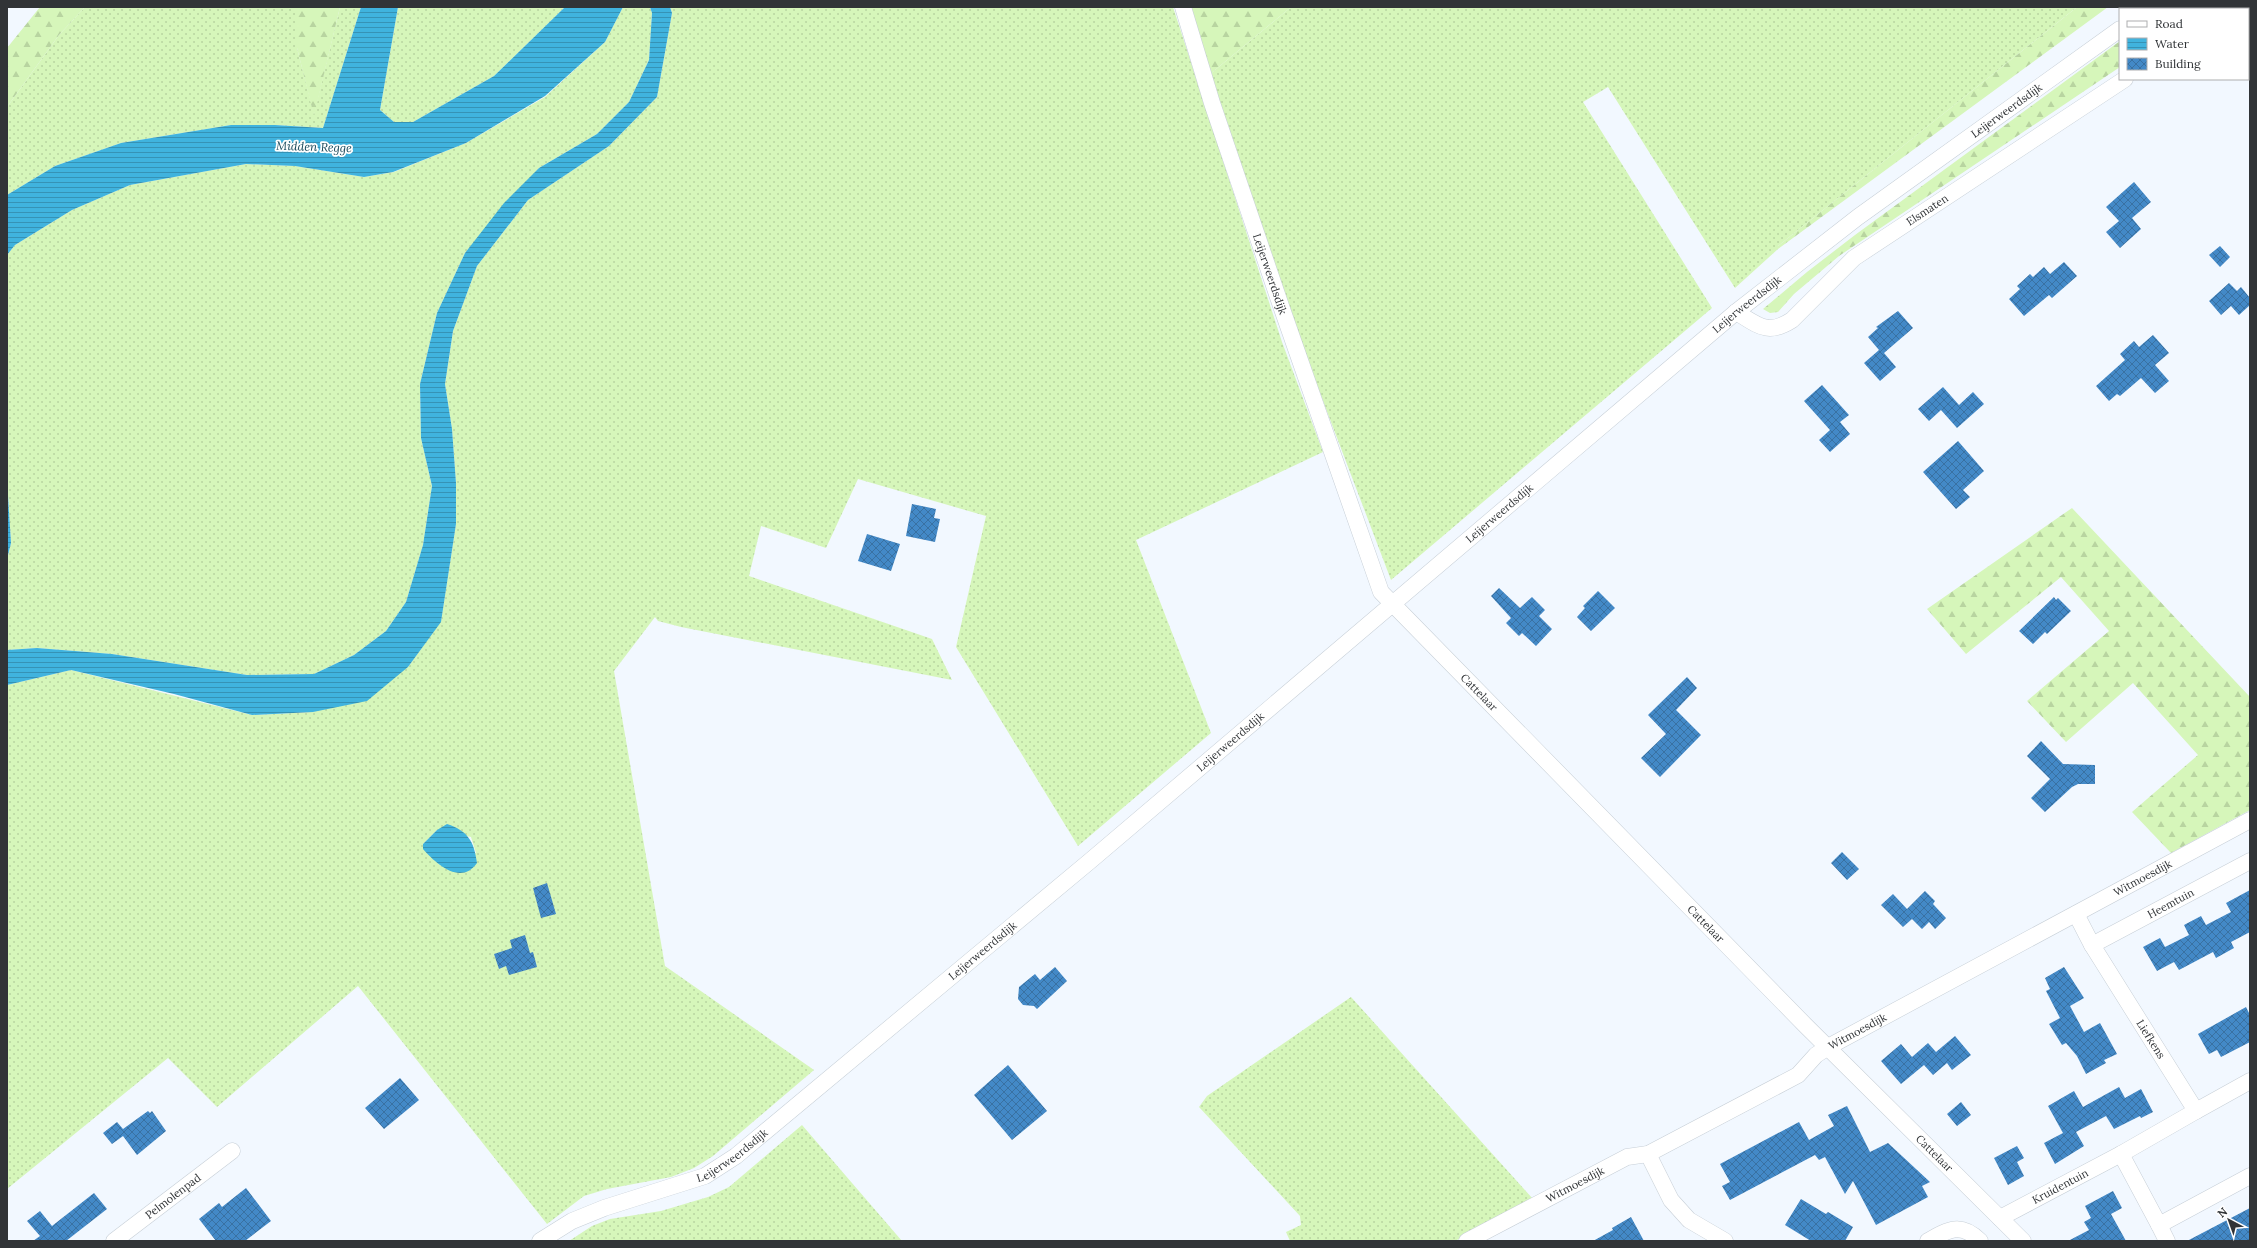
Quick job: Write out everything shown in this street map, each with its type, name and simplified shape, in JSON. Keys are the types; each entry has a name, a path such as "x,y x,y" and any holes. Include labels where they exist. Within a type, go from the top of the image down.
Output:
{"street":[{"name":"Leijerweerdsdijk","path":"1183,7 1212,103 1332,456 1381,592 1392,603"},
{"name":"Leijerweerdsdijk","path":"540,1241 572,1221 604,1208 705,1176 736,1156 1090,861 1736,312 1858,217 2119,30"},
{"name":"Elsmaten","path":"1736,312 1761,327 1771,330 1784,326 1792,320 1854,258 2123,80"},
{"name":"Cattelaar","path":"1392,603 1828,1047 2023,1241"},
{"name":"Witmoesdijk","path":"1467,1241 1626,1157 1648,1154 1798,1075 1816,1055 1828,1047 2250,820"},
{"name":"Heemtuin","path":"2092,944 2250,861"},
{"name":"Liefkens","path":"2076,914 2092,944 2196,1111"},
{"path":"2196,1111 2249,1083"},
{"name":"Kruidentuin","path":"2000,1218 2121,1154 2196,1111"},
{"name":"Pelmolenpad","path":"114,1241 232,1151"},
{"path":"1648,1154 1671,1200 1689,1220 1725,1241"},
{"path":"2121,1154 2167,1241"},
{"path":"2159,1225 2250,1176"},
{"path":"1928,1241 1948,1230 1962,1229 1974,1234 1980,1241"}],"green space":[{"path":"40,7 85,7 59,35 7,107 7,48"},
{"path":"85,7 297,7 297,48 314,114 340,7 361,7 323,128 275,125 231,125 121,143 55,166 7,195 7,107 59,35"},
{"path":"297,7 340,7 314,116 297,48"},
{"path":"398,7 565,7 494,76 413,122 394,122 380,110"},
{"path":"623,7 650,7 652,13 649,60 629,102 597,134 539,168 465,253 437,313 420,384 421,438 432,486 423,545 406,602 386,631 354,655 314,674 247,675 112,654 37,648 7,650 7,559 11,543 7,480 7,255 15,245 72,210 130,185 246,164 295,166 364,177 394,172 466,143 545,97 605,42"},
{"path":"670,7 1173,7 1282,342 1323,452 1136,540 1211,733 1078,846 956,647 986,516 858,479 826,548 761,526 749,576 932,639 952,680 681,627 658,621 655,617 614,671 665,966 814,1070 713,1156 694,1168 671,1177 607,1189 584,1196 547,1224 358,986 217,1107 168,1058 7,1189 7,685 71,670 252,715 313,712 408,667 441,621 456,524 456,483 452,429 445,384 453,331 477,266 528,200 609,146 657,97 672,13","holes":["437,830 471,837 476,853 423,844"]},
{"path":"1189,7 1291,7 1209,75"},
{"path":"1291,7 2077,7 1778,246 1778,249 1735,288 1608,87 1583,102 1712,308 1391,580 1296,330 1209,75"},
{"path":"2077,7 2108,7 1778,249 1778,246"},
{"path":"2166,7 2221,7 2192,8 2164,8"},
{"path":"2119,42 2119,68 1839,256 1794,294 1778,312 1770,313 1763,309 1807,272 1855,235"},
{"path":"2072,508 2250,697 2250,810 2171,853 2132,812 2198,755 2133,683 2066,742 2027,701 2109,631 2061,577 1966,654 1927,609"},
{"path":"1351,997 1533,1199 1455,1241 1290,1241 1286,1232 1301,1225 1300,1216 1199,1107 1207,1096"},
{"path":"802,1125 902,1241 569,1241 592,1226 610,1219 661,1211 708,1197 729,1187"}],"water":[{"name":"Midden Regge","path":"361,7 398,7 380,110 394,122 413,122 494,76 565,7 623,7 605,42 545,96 466,143 393,172 364,177 295,166 246,164 130,185 72,210 15,245 7,255 7,195 55,166 121,143 231,125 275,125 323,128"},
{"path":"650,7 670,7 672,13 657,97 609,146 528,200 477,266 453,331 445,384 452,429 456,483 456,524 441,622 408,667 367,701 313,712 252,715 174,694 71,670 7,685 7,650 37,648 112,654 247,675 314,674 354,655 386,631 406,602 423,545 432,486 421,438 420,384 437,313 465,253 504,203 539,168 597,134 629,102 649,60 652,13"},
{"path":"7,480 11,543 7,559"},
{"path":"447,824 460,830 472,843 477,863 471,870 464,873 456,873 449,870 435,861 423,849 423,844 437,830"}],"building":[{"path":"2134,182 2151,202 2132,218 2141,229 2120,248 2106,232 2119,221 2106,207"},
{"path":"2220,246 2230,257 2220,267 2209,255"},
{"path":"2064,262 2077,276 2052,298 2049,295 2024,316 2009,299 2020,289 2017,286 2030,274 2033,277 2044,267 2050,274"},
{"path":"2229,283 2237,291 2241,287 2250,298 2250,305 2239,315 2231,306 2221,315 2209,301"},
{"path":"1898,311 1913,328 1884,353 1896,367 1880,381 1864,363 1879,350 1868,337 1878,328 1876,327"},
{"path":"2153,335 2169,353 2155,365 2169,381 2155,393 2141,378 2120,396 2117,394 2109,401 2096,386 2125,360 2120,354 2134,341 2139,347"},
{"path":"1822,385 1849,415 1840,422 1850,434 1830,452 1819,440 1830,430 1804,401"},
{"path":"1943,387 1959,405 1973,392 1984,404 1957,428 1941,410 1929,421 1918,409"},
{"path":"1958,441 1984,471 1963,490 1970,497 1956,509 1923,472"},
{"path":"912,504 936,509 934,518 940,519 935,542 906,536"},
{"path":"867,534 900,544 891,571 858,561"},
{"path":"1499,588 1520,608 1532,597 1545,610 1539,616 1552,629 1536,646 1522,633 1519,636 1506,623 1511,618 1491,596"},
{"path":"1598,591 1615,608 1591,631 1577,617 1585,608 1583,606"},
{"path":"2054,597 2056,600 2058,598 2071,611 2047,634 2045,632 2033,644 2019,631"},
{"path":"1687,677 1697,688 1676,710 1701,735 1660,777 1641,758 1666,734 1648,715"},
{"path":"2041,741 2063,764 2095,765 2095,784 2078,784 2072,787 2045,812 2031,798 2050,779 2027,756"},
{"path":"1842,852 1859,869 1847,880 1831,863"},
{"path":"547,883 556,914 541,918 533,888"},
{"path":"2250,890 2250,932 2231,942 2234,948 2216,958 2213,952 2179,970 2174,962 2157,971 2143,947 2160,938 2165,947 2189,935 2184,925 2201,916 2206,925 2231,912 2226,903"},
{"path":"1925,891 1935,901 1933,904 1946,918 1935,929 1929,922 1922,929 1912,919 1903,927 1881,905 1893,894 1907,909"},
{"path":"525,935 530,953 533,952 537,967 509,975 506,966 499,969 494,954 512,948 510,940"},
{"path":"1055,967 1067,981 1037,1009 1034,1006 1023,1005 1018,999 1019,987 1035,974 1040,980"},
{"path":"2064,967 2084,998 2070,1006 2084,1032 2100,1023 2117,1054 2104,1060 2106,1063 2086,1074 2077,1056 2066,1043 2062,1045 2049,1024 2060,1018 2046,991 2050,989 2045,978"},
{"path":"2246,1007 2250,1015 2250,1042 2221,1057 2217,1050 2209,1054 2198,1034"},
{"path":"1955,1036 1971,1055 1952,1070 1947,1063 1933,1075 1924,1065 1901,1084 1881,1061 1901,1044 1912,1057 1928,1043 1936,1052"},
{"path":"1008,1065 1047,1111 1012,1140 974,1095"},
{"path":"400,1078 419,1100 384,1129 365,1108"},
{"path":"2119,1087 2125,1098 2141,1089 2153,1112 2141,1118 2140,1116 2114,1129 2106,1116 2076,1132 2084,1146 2055,1164 2044,1143 2063,1133 2048,1106 2074,1091 2083,1107"},
{"path":"1961,1102 1971,1115 1957,1126 1947,1114"},
{"path":"1847,1106 1870,1152 1888,1143 1930,1182 1922,1186 1928,1197 1876,1225 1853,1181 1845,1194 1825,1157 1819,1160 1815,1155 1730,1200 1722,1186 1730,1182 1720,1164 1799,1122 1809,1140 1834,1126 1828,1115"},
{"path":"148,1111 150,1113 152,1111 166,1131 137,1155 123,1136 112,1144 103,1133 117,1122 123,1129"},
{"path":"2017,1146 2024,1158 2017,1162 2024,1176 2008,1185 1994,1158"},
{"path":"246,1188 271,1221 245,1241 216,1241 199,1219 219,1203 222,1207"},
{"path":"2113,1191 2122,1208 2111,1214 2126,1241 2068,1241 2089,1230 2084,1222 2091,1218 2085,1206"},
{"path":"94,1193 107,1209 66,1241 33,1241 40,1236 27,1221 40,1211 52,1226"},
{"path":"1801,1199 1826,1214 1828,1212 1853,1227 1845,1241 1811,1241 1785,1225"},
{"path":"2250,1208 2250,1241 2187,1241"},
{"path":"1631,1217 1644,1241 1593,1241 1613,1230 1612,1228"}]}
